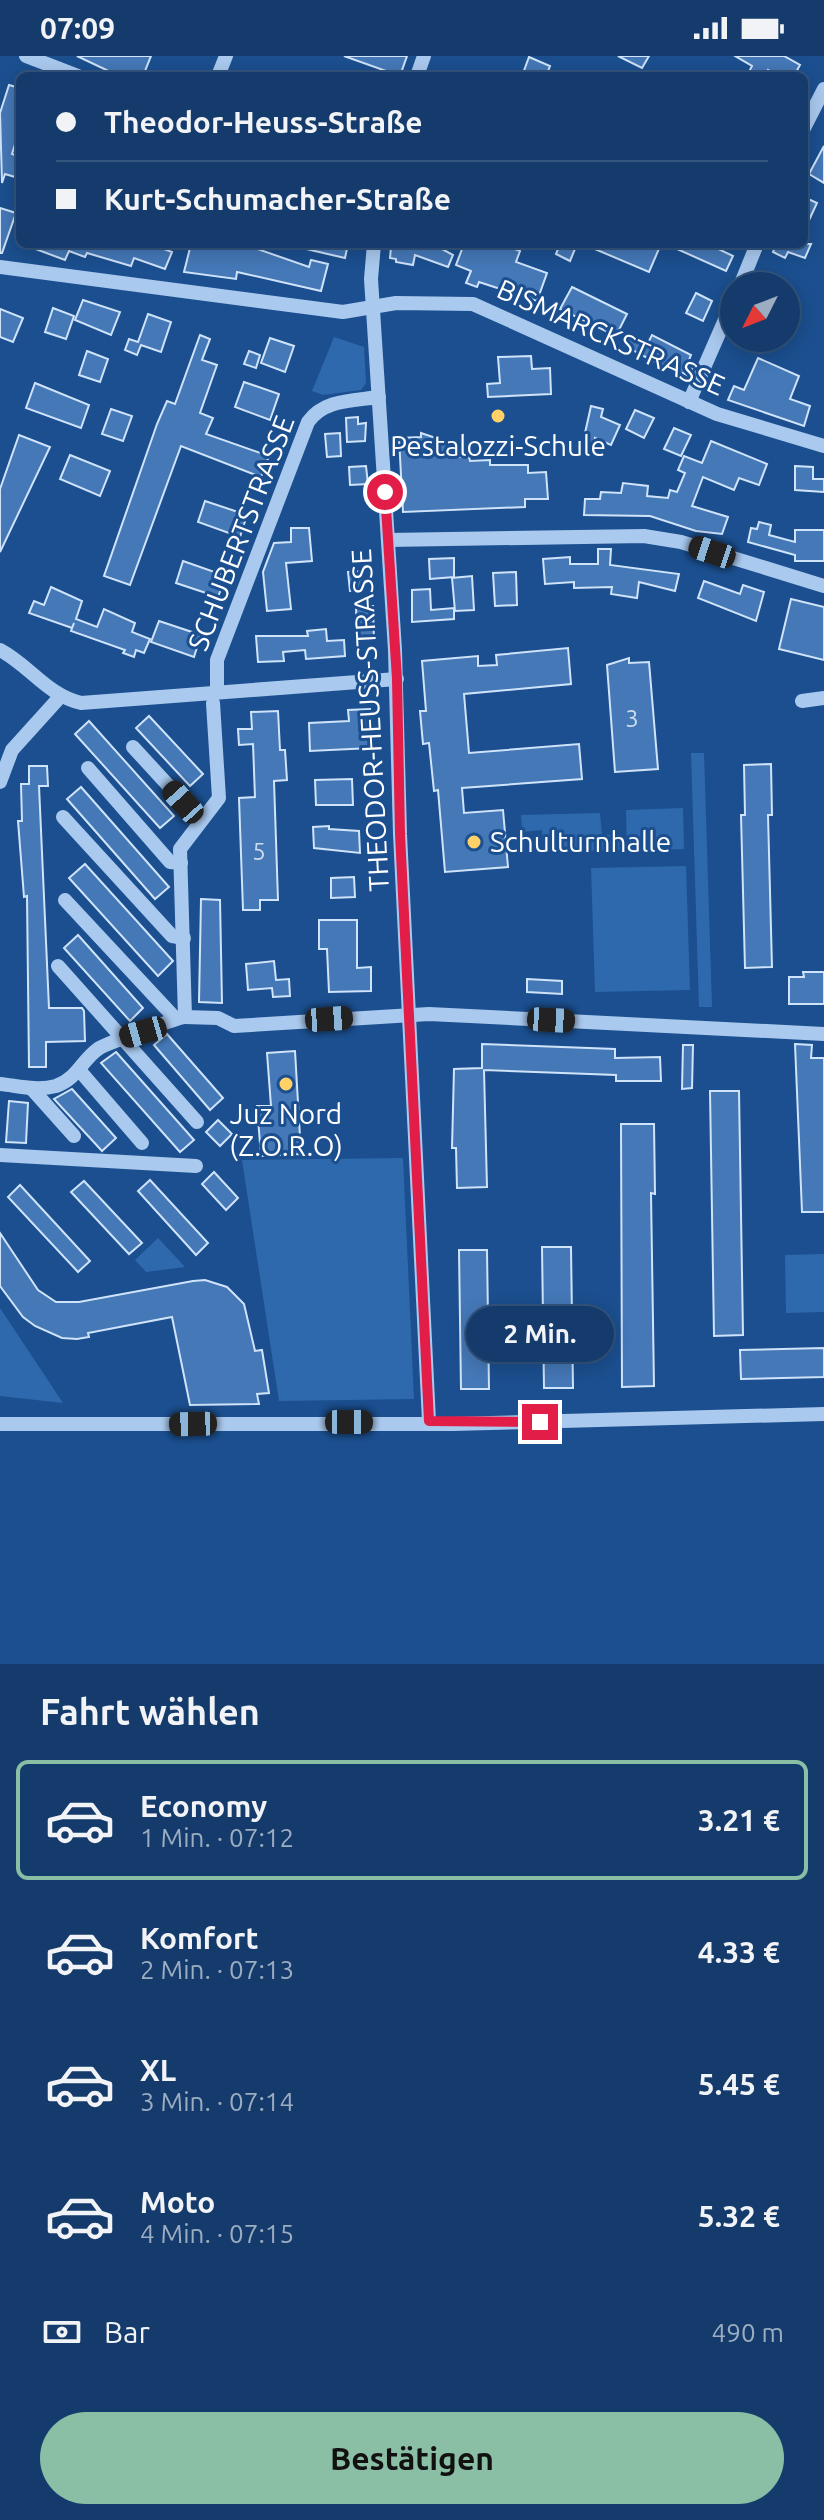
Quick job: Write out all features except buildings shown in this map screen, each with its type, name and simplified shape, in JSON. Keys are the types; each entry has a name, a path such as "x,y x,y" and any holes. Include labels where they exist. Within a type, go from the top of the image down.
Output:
{"street":[{"path":"26,56 68,72"},
{"path":"808,120 824,89"},
{"name":"THEODOR-HEUSS-STRASSE","path":"374,248 373,305 397,679 429,1421"},
{"path":"746,272 755,248"},
{"name":"BISMARCKSTRASSE","path":"0,267 343,312 373,305 473,304 689,402 778,435 824,446"},
{"path":"689,402 720,331"},
{"name":"SCHUBERTSTRASSE","path":"181,863 180,849 219,798 215,698 217,660 308,422 315,412 328,404 379,397"},
{"path":"388,540 644,536 681,542 824,586"},
{"path":"0,650 22,664 59,698 81,703 215,698 397,679"},
{"path":"0,782 12,750 59,698"},
{"path":"802,701 824,698"},
{"path":"133,747 200,820"},
{"path":"88,768 170,862 181,863 184,938 180,1017"},
{"path":"63,817 172,936 184,938"},
{"path":"65,900 180,1017"},
{"path":"58,966 197,1122"},
{"path":"0,1084 32,1089 58,1085 80,1071 97,1049 162,1027 180,1017 218,1018 234,1026 410,1013 824,1034"},
{"path":"80,1071 142,1143"},
{"path":"32,1089 74,1136"},
{"path":"0,1155 196,1166"},
{"path":"0,1424 589,1421 824,1414"}],"shaded area":[{"path":"334,337 364,347 366,383 361,390 323,395 312,391"},
{"path":"691,753 704,753 712,1007 699,1007"},
{"path":"683,808 684,849 627,851 626,810"},
{"path":"600,813 602,835 621,834 621,850 543,852 542,830 522,832 521,815"},
{"path":"686,866 690,990 595,992 591,868"},
{"path":"403,1158 414,1399 279,1401 242,1160"},
{"path":"158,1238 185,1267 146,1272 135,1260"},
{"path":"824,1254 824,1312 786,1313 785,1255"},
{"path":"0,1308 63,1403 0,1396"}],"place":[{"name":"Pestalozzi-Schule","path":"498,416"},
{"name":"Schulturnhalle","path":"474,842"},
{"name":"Juz Nord (Z.O.R.O)","path":"286,1084"}],"route":[{"path":"385,492 397,679 400,834 429,1421 453,1424 540,1422"}]}
